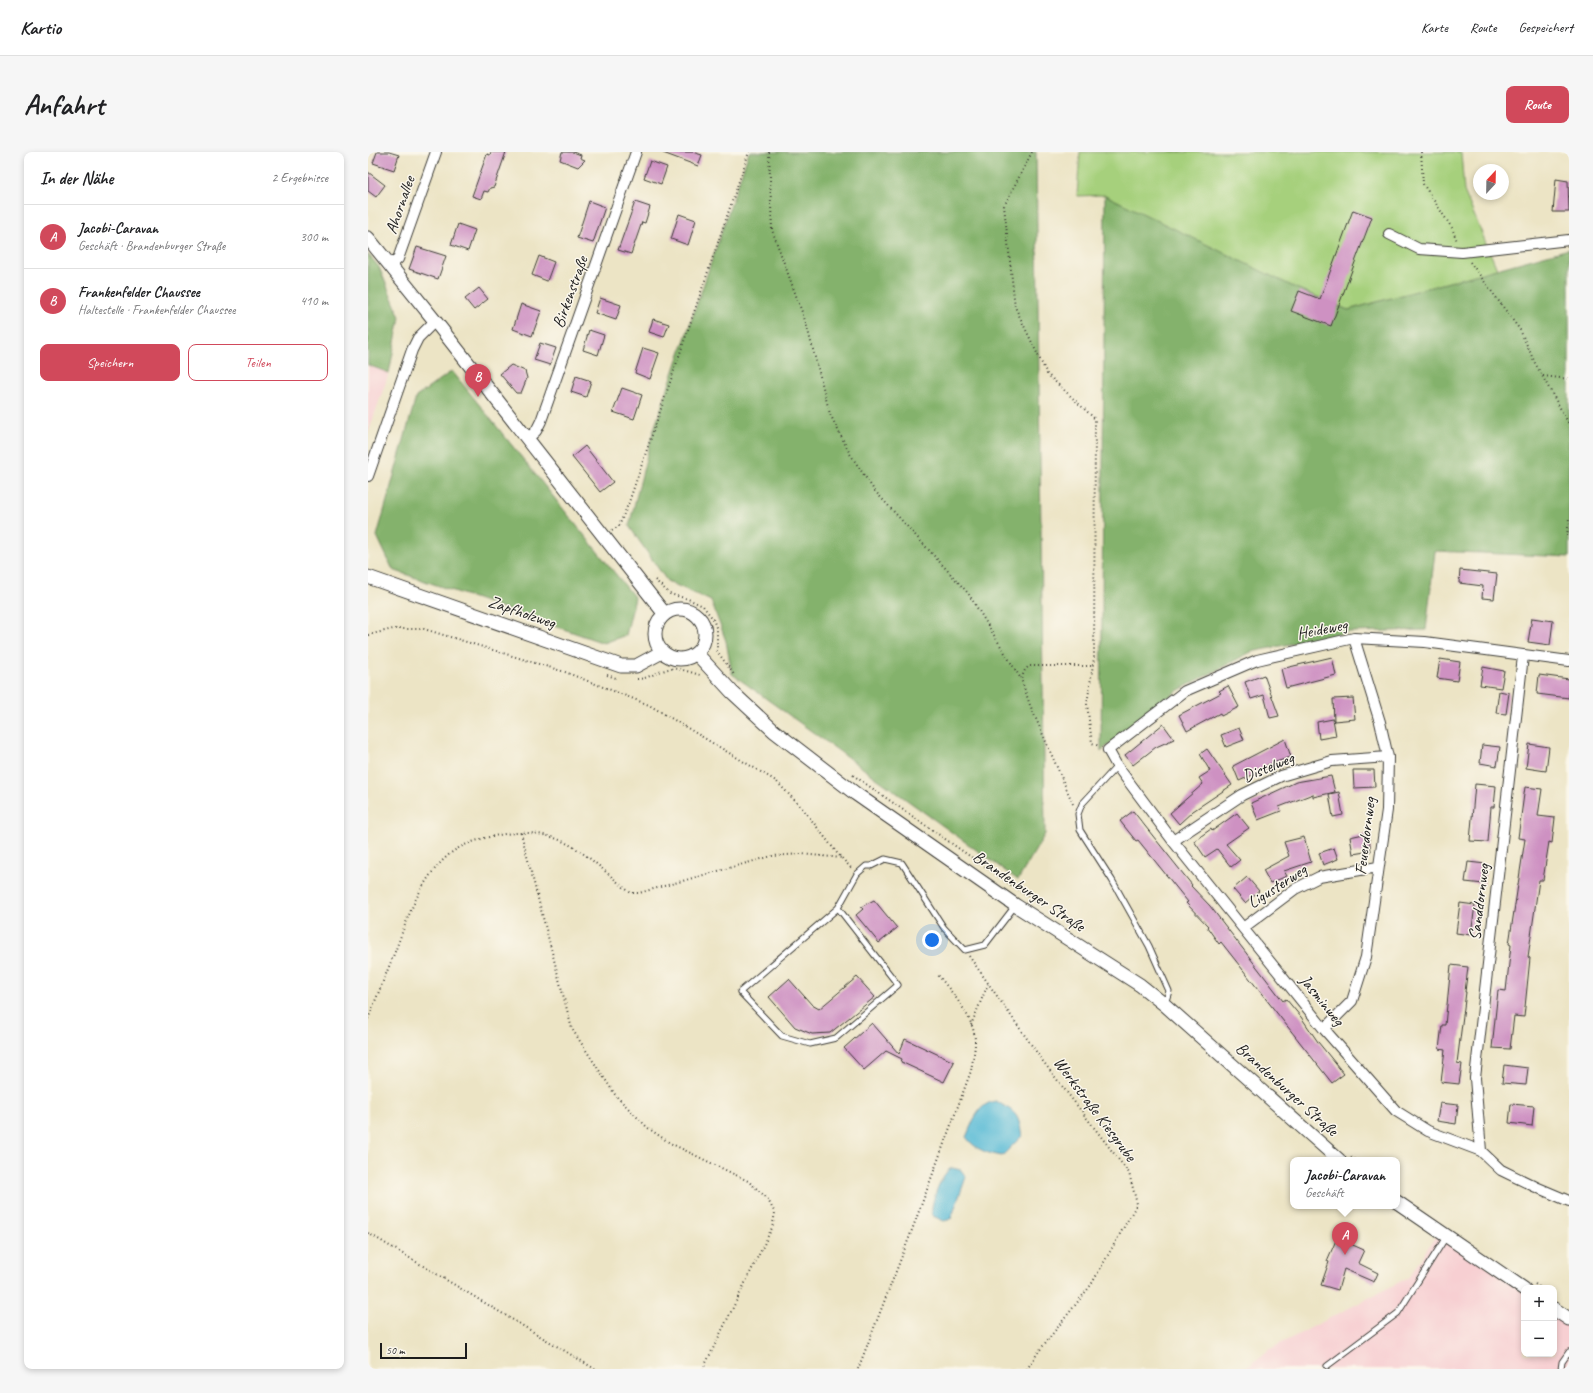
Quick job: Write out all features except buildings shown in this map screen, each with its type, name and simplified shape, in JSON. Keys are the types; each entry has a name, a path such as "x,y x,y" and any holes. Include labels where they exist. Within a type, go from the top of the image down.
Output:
{"street":[{"name":"Ahornallee","path":"391,265 398,259 436,152"},
{"name":"Birkenstraße","path":"527,439 536,431 541,421 636,152"},
{"path":"1389,234 1419,249 1462,252 1569,240"},
{"path":"368,238 435,320 527,439 608,533 664,614"},
{"path":"368,476 412,350 421,335 435,320"},
{"name":"Zapfholzweg","path":"368,577 621,666 636,666 662,652"},
{"path":"681,608 690,610 697,614 703,621 706,630 704,643 697,654 683,659 668,657 662,652 657,645 655,628 658,620 664,614 672,609 681,608"},
{"name":"Heideweg","path":"1108,750 1185,691 1257,660 1354,638 1425,642 1569,662"},
{"name":"Feuerdornweg","path":"1324,1029 1352,1001 1366,956 1387,810 1388,757 1380,722 1354,638"},
{"name":"Brandenburger Straße","path":"697,654 732,692 774,731 856,794 1015,905 1140,985 1165,1005 1336,1157"},
{"name":"Sanddornweg","path":"1481,1151 1475,1078 1523,656"},
{"name":"Jasminweg","path":"1108,750 1117,766 1172,841 1324,1029 1396,1111 1428,1131 1481,1151 1501,1170 1536,1188 1569,1201"},
{"name":"Distelweg","path":"1172,841 1242,795 1281,776 1332,761 1388,757"},
{"name":"Ligusterweg","path":"1243,928 1295,889 1319,877 1378,867"},
{"path":"1400,1204 1521,1287"},
{"path":"1557,1311 1569,1319"}],"lane":[{"path":"1117,766 1082,804 1078,814 1080,830 1115,886 1149,946 1169,991 1165,1005"},
{"path":"838,908 898,985 836,1038 810,1044 782,1036 740,992 838,908 857,874 866,866 871,866 885,859 902,863 944,928 965,950 985,945 1015,905"},
{"path":"1327,1366 1398,1313 1446,1237"},
{"path":"1561,1369 1562,1362 1569,1352"}],"path":[{"path":"608,533 619,526 629,502 749,152"},
{"path":"769,152 772,230 806,323 830,414 850,454 874,490 968,593 1021,679 1030,705 1078,814"},
{"path":"1032,152 1004,206 1014,299 1015,306 1047,374 1095,419 1092,666 1087,704 1092,743 1108,750"},
{"path":"1421,152 1423,184 1452,228 1462,252 1520,330 1569,424"},
{"path":"1543,376 1569,379"},
{"path":"1567,536 1569,518"},
{"path":"608,523 608,533"},
{"path":"608,533 617,535"},
{"path":"654,579 670,594 688,599 703,606 713,619 717,630 717,651 720,657"},
{"path":"368,634 393,629 424,629 565,672 649,705 776,781 803,809 842,858 857,874"},
{"path":"1021,679 1025,670 1029,666 1092,666"},
{"path":"368,1019 408,919 422,888 432,871 452,852 481,839 513,832 542,834 567,843 591,860 631,893 639,893 772,856 801,854 842,858"},
{"path":"521,833 572,1029 616,1096 648,1128 670,1143 748,1181 767,1198 775,1213 772,1228 703,1369"},
{"name":"Werkstraße Kiesgrube","path":"965,950 1042,1060 1129,1173 1137,1204 1091,1285 1039,1351 1027,1369"},
{"path":"858,1369 909,1238 971,1071 975,1041 971,1025 960,1002 938,975"},
{"path":"971,1025 988,984"},
{"path":"368,1233 595,1369"}],"shaded area":[{"path":"368,366 389,373 368,433"},
{"path":"1438,1232 1521,1290 1521,1357 1557,1357 1557,1315 1569,1324 1569,1369 1245,1369 1270,1349 1409,1277"}],"green space":[{"path":"749,152 1036,152 1045,834 1018,880 732,674 726,641 711,601 667,581 629,526 652,435"},
{"path":"1080,152 1461,152 1464,191 1497,269 1348,310 1299,291 1105,195 1077,196"},
{"path":"1105,195 1296,288 1348,310 1569,249 1569,557 1435,551 1426,630 1349,632 1251,652 1177,691 1101,751"},
{"path":"368,254 379,267 400,317 389,373 368,365"},
{"path":"452,371 635,598 626,635 604,643 393,570 377,536 416,397"}],"water":[{"path":"996,1101 1015,1114 1019,1122 1022,1136 1002,1156 991,1154 978,1148 966,1137 980,1109 985,1105"},
{"path":"952,1168 961,1170 966,1177 951,1219 944,1221 933,1216 932,1205 940,1182"}],"place":[{"name":"Frankenfelder Chaussee","path":"478,397"},
{"name":"Jacobi-Caravan","path":"1345,1255"}]}
